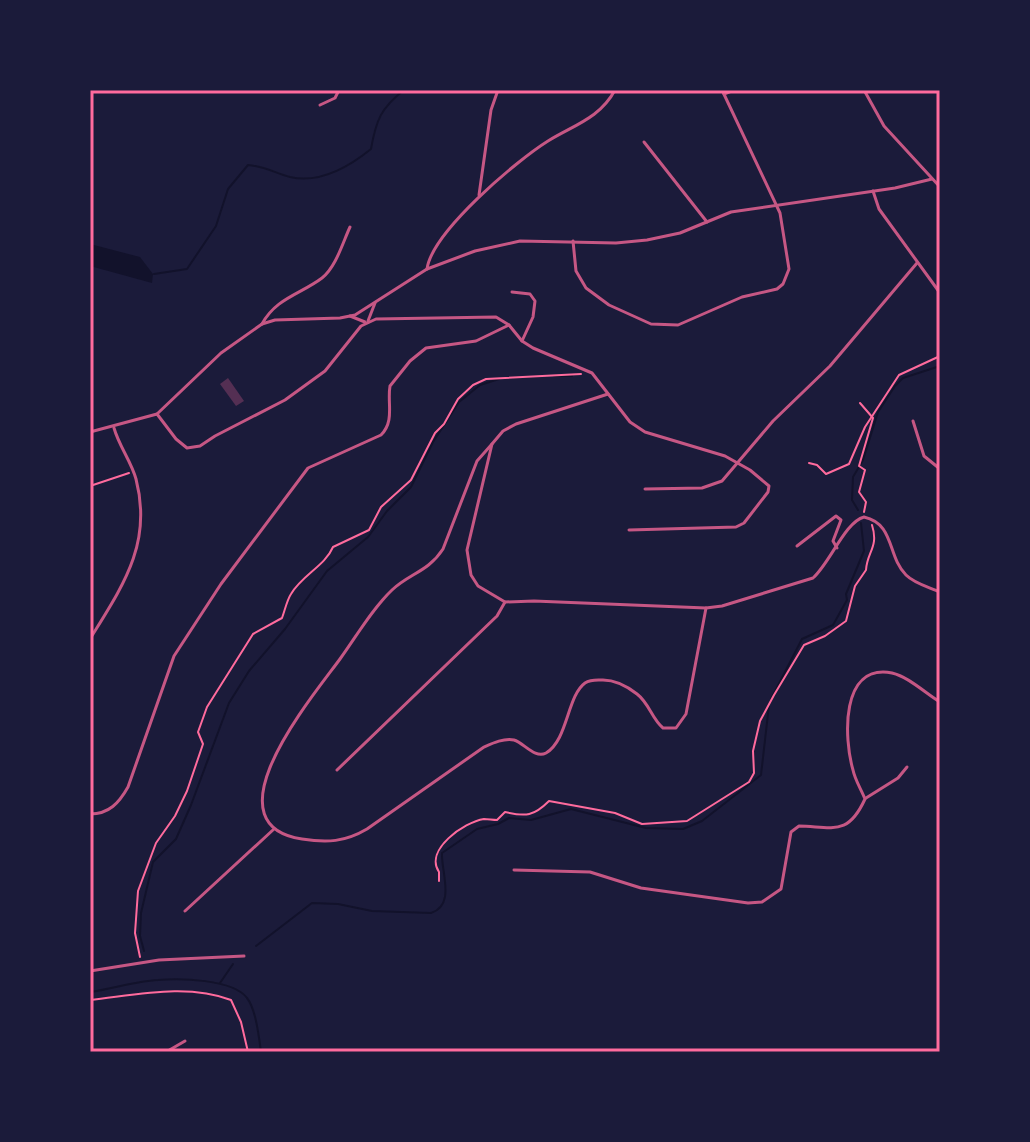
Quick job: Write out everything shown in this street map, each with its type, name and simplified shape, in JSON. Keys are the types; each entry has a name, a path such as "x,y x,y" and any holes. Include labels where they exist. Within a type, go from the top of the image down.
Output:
{"street":[{"path":"320,105 335,98 339,90"},
{"path":"479,195 491,110 498,90"},
{"path":"427,269 430,256 479,195 544,144 592,119 615,90"},
{"path":"573,241 572,250 580,280 596,296 622,312 651,324 678,325 742,297 777,289 783,284 789,269 780,213 723,92 734,90"},
{"path":"864,90 884,126 940,187"},
{"path":"644,142 707,222"},
{"path":"90,432 157,414 221,353 262,324 275,320 350,316 427,269 498,244 520,241 616,243 647,240 680,233 731,212 932,179"},
{"path":"873,191 879,209 940,293"},
{"path":"262,324 285,298 323,277 350,227"},
{"path":"645,489 685,490 722,481 773,421 830,366 917,263"},
{"path":"512,292 530,294 535,301 533,317 522,341"},
{"path":"157,414 187,448 200,446 285,400 325,371 368,321 375,303"},
{"path":"271,311 275,320"},
{"path":"361,311 370,313 376,319"},
{"path":"361,311 361,326"},
{"path":"350,316 368,321 496,317 533,348 592,373 630,422 645,432 725,456 761,477 769,489 744,523 736,527 629,530"},
{"path":"90,814 108,810 122,797 174,656 221,584 298,479 315,463 381,435 387,429 390,386 419,353 436,346 476,341 509,325"},
{"path":"608,394 516,424 503,431 484,451 443,549 435,561 389,593 288,729 262,794 263,813 274,829 292,837 346,840 367,829 484,747 512,739 543,755 563,730 580,689 592,680 609,680 635,692 645,700 657,723 663,728 676,728 686,714 706,608"},
{"path":"913,421 924,456 940,469"},
{"path":"90,639 126,581 134,563 139,534 140,499 134,472 114,428"},
{"path":"492,444 470,531 468,563 478,586 505,602 722,606 813,578 823,570 854,521 866,517 885,530 906,575 940,592"},
{"path":"474,469 477,465 485,464"},
{"path":"797,546 836,516 841,520 833,541 837,548"},
{"path":"337,770 497,616 505,602"},
{"path":"865,799 853,772 850,748 848,707 857,685 876,673 888,672 940,702"},
{"path":"514,870 590,872 641,888 748,903 762,902 781,889 791,832 799,826 838,827 849,824 865,799 898,778 907,767"},
{"path":"185,911 274,829"},
{"path":"90,971 141,963 244,956"},
{"path":"166,1052 185,1041"}],"path":[{"path":"809,463 817,465 826,474 849,464 865,427 899,375 940,356"},
{"path":"141,963 134,912 143,872 187,791 203,744 198,732 207,707 253,634 282,618 291,593 319,563 328,558 333,547 369,530 381,507 411,480 435,433 444,424 458,399 473,385 486,379 592,373"},
{"path":"860,403 873,418"},
{"path":"439,881 435,857 441,846 468,825 483,819 497,820 505,812 525,817 536,814 549,801 615,813 642,824 687,821 749,782 754,773 753,751 760,721 804,645 825,636 846,621 855,586 866,570 865,565 876,542 866,517 866,502 859,492 865,470 859,466 873,418"},
{"path":"90,486 134,472"},
{"path":"90,1000 188,990 224,997 231,1000 235,1007 248,1052"}],"shaded area":[{"path":"90,244 140,257 153,274 152,283 90,266"}],"building":[{"path":"228,378 244,401 236,406 220,384"}],"waterway":[{"path":"154,274 187,269 216,226 228,189 248,165 301,179 334,172 371,149 381,115 404,90"},
{"path":"858,510 852,500 853,477 863,460 878,412 903,378 940,366"},
{"path":"554,376 572,376"},
{"path":"144,951 140,936 141,913 153,862 176,839 229,703 249,671 285,629 327,571 368,537 387,511 411,487 433,442 459,402 480,385 499,379"},
{"path":"771,699 802,639 833,625 847,600 846,594 864,551 861,523"},
{"path":"256,946 312,903 338,904 372,911 431,913 439,909 446,887 442,853 477,829 509,818 531,820 571,809 646,828 683,829 702,821 761,775 769,705"},
{"path":"220,983 233,964"},
{"path":"90,992 167,979 205,981 230,987 247,998 253,1009 261,1052"}]}
